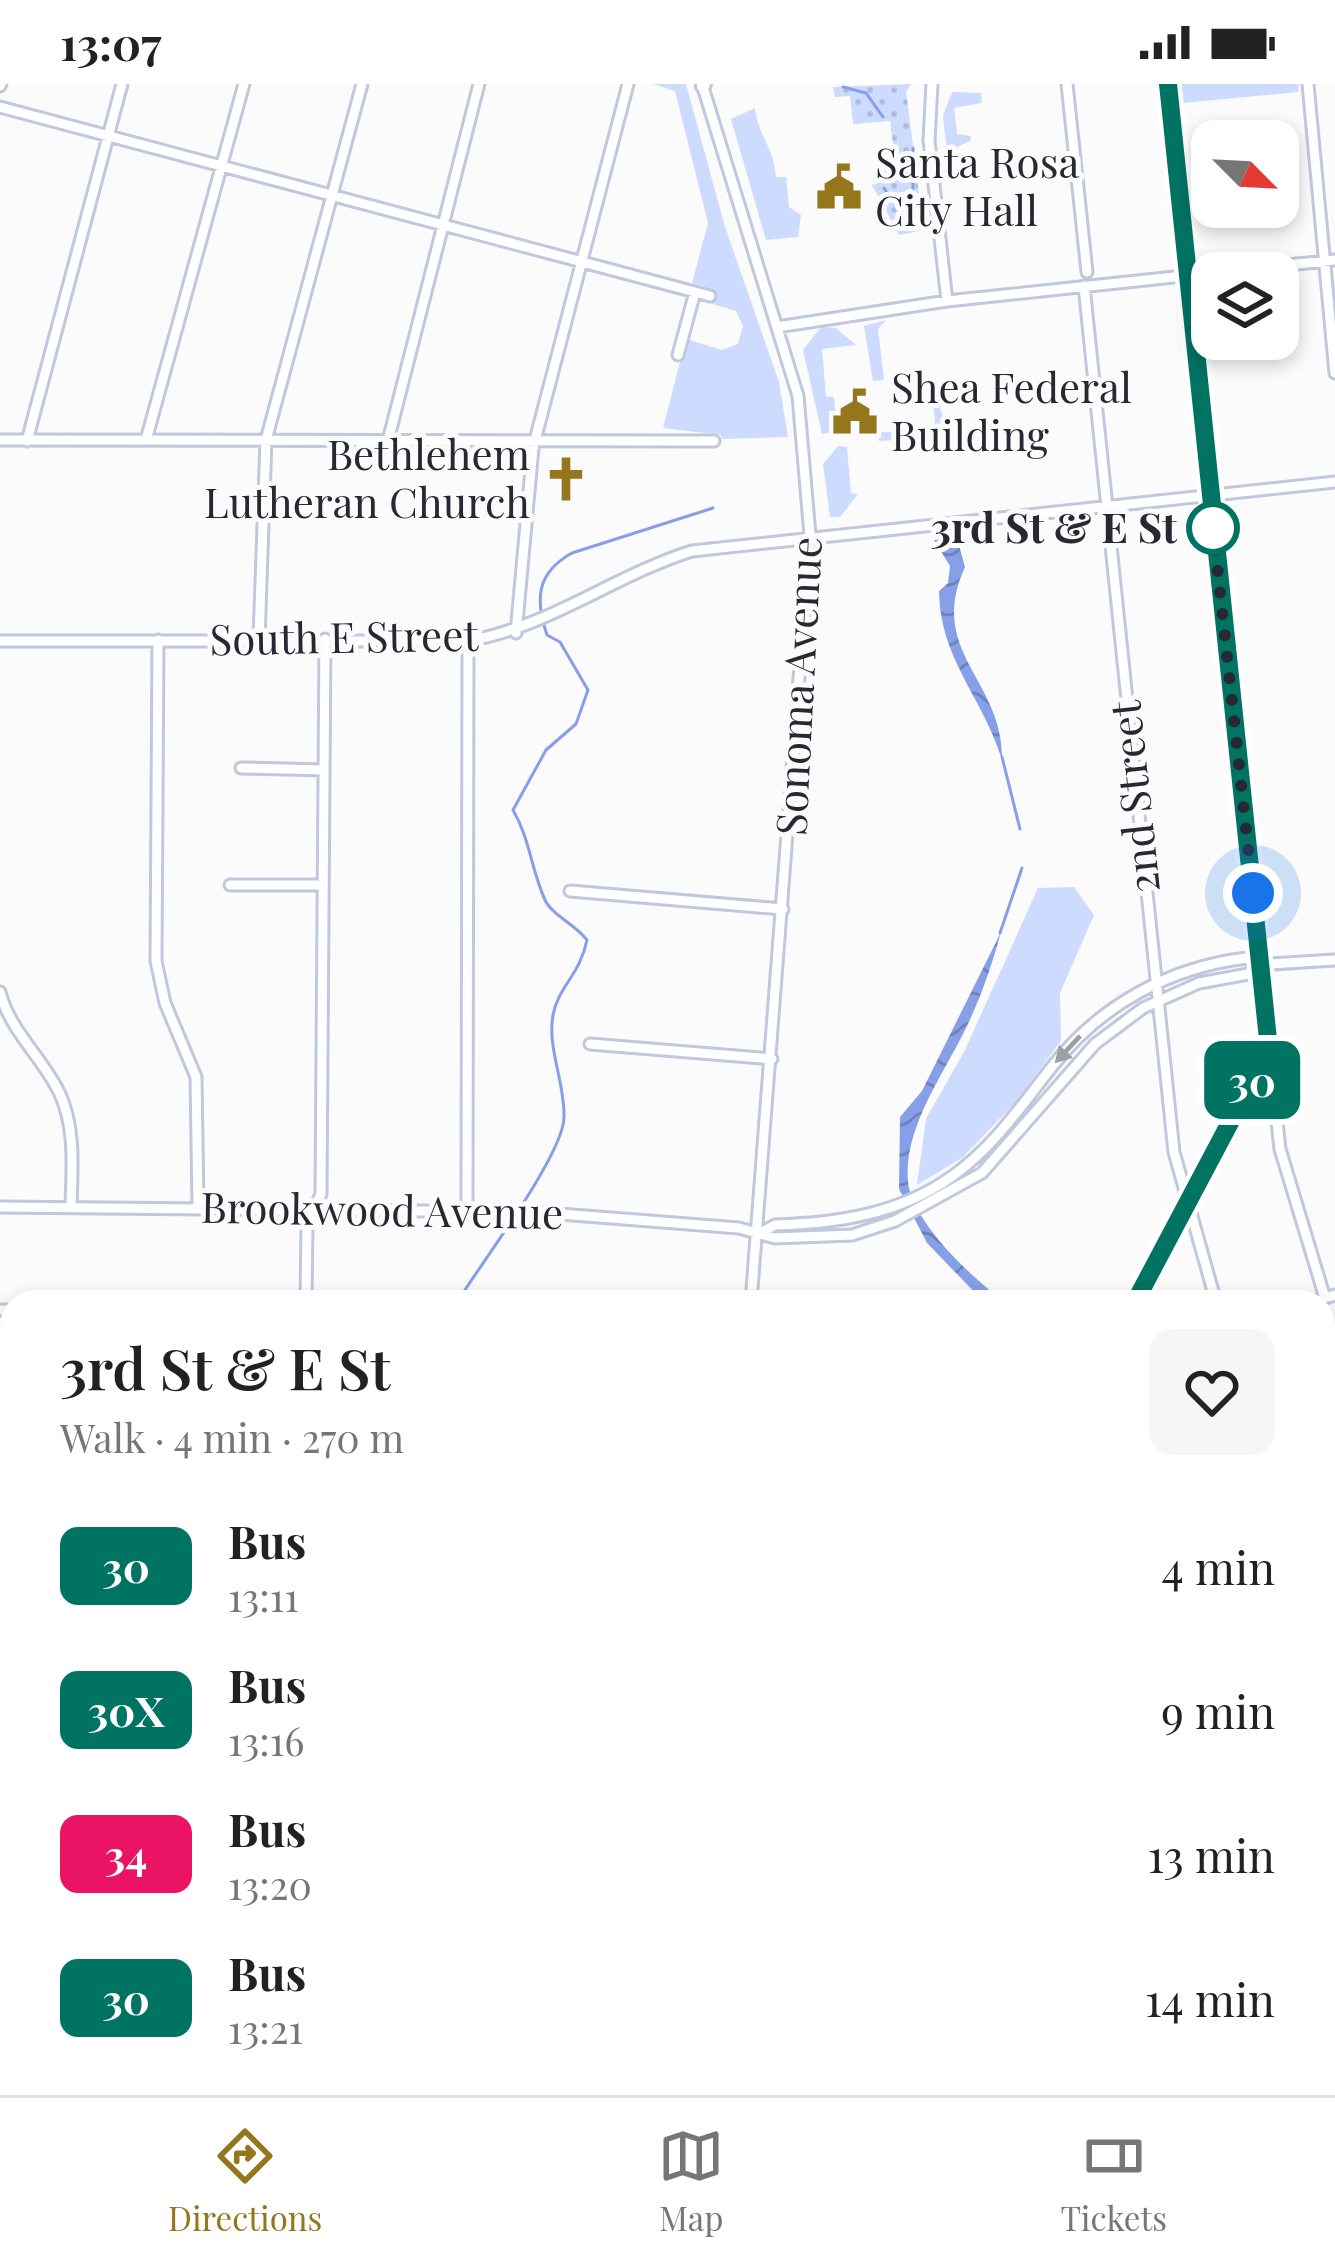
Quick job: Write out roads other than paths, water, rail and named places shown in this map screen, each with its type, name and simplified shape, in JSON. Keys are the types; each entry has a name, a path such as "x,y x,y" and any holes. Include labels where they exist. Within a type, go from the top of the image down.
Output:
{"main road":[{"path":"1141,1290 1269,1049 1168,84"}],"street":[{"path":"27,440 122,84"},
{"path":"146,440 244,84"},
{"path":"259,639 266,440 362,84"},
{"path":"389,437 479,84"},
{"path":"516,633 536,439 628,84"},
{"path":"932,84 929,140 947,301"},
{"path":"1067,84 1088,272"},
{"path":"1308,84 1313,170 1331,261 1335,373"},
{"name":"Sonoma Avenue","path":"703,85 798,396 811,535 761,1231 753,1290"},
{"path":"0,107 710,296"},
{"path":"777,327 947,301 1331,261"},
{"name":"2nd Street","path":"1084,286 1174,1152 1212,1290"},
{"path":"677,356 695,292"},
{"path":"0,440 714,441"},
{"name":"South E Street","path":"0,640 468,641 534,626 613,580 671,558 811,535 1335,482"},
{"path":"306,1290 308,1225 321,1194 325,639"},
{"path":"158,640 157,961 165,1004 196,1077 198,1207"},
{"path":"467,1210 468,641"},
{"path":"241,768 324,770"},
{"path":"230,885 323,885"},
{"path":"570,891 783,909"},
{"name":"Brookwood Avenue","path":"0,1208 534,1211 761,1231 860,1218 947,1181 998,1136 1083,1033 1154,983 1220,961 1247,958 1259,965 1335,960"},
{"name":"Brookwood Avenue","path":"761,1231 775,1238 830,1238 895,1221 949,1195 1010,1147 1095,1044 1155,1002 1199,983 1249,974 1259,965"},
{"path":"0,992 12,1024 48,1073 67,1112 71,1207"},
{"path":"590,1044 772,1060"},
{"path":"1269,1049 1280,1149 1328,1290"}],"water":[{"path":"957,538 965,567 955,596 955,622 960,644 992,708 1002,760 954,658 941,615 939,591 948,583 950,566 934,540"},
{"path":"1001,932 971,1016 918,1122 908,1162 908,1182 920,1215 990,1290 972,1290 927,1243 899,1189 900,1117 922,1091"}],"waterway":[{"path":"843,87 866,93 883,117"},
{"path":"900,195 913,207 913,148"},
{"path":"884,188 890,198 898,197"},
{"path":"465,1290 536,1182 560,1134 564,1104 552,1040 553,1015 587,940 545,900 513,810 546,750 576,724 588,690 560,642 547,635 542,588 551,569 572,553 713,508"},
{"path":"951,531 951,542"},
{"path":"1002,757 1020,829"},
{"path":"1000,933 1022,868"}],"place":[{"name":"Santa Rosa City Hall","path":"839,187"},
{"name":"Shea Federal Building","path":"855,412"},
{"name":"Bethlehem Lutheran Church","path":"566,479"},
{"name":"3rd St & E St","path":"1213,528"}]}
